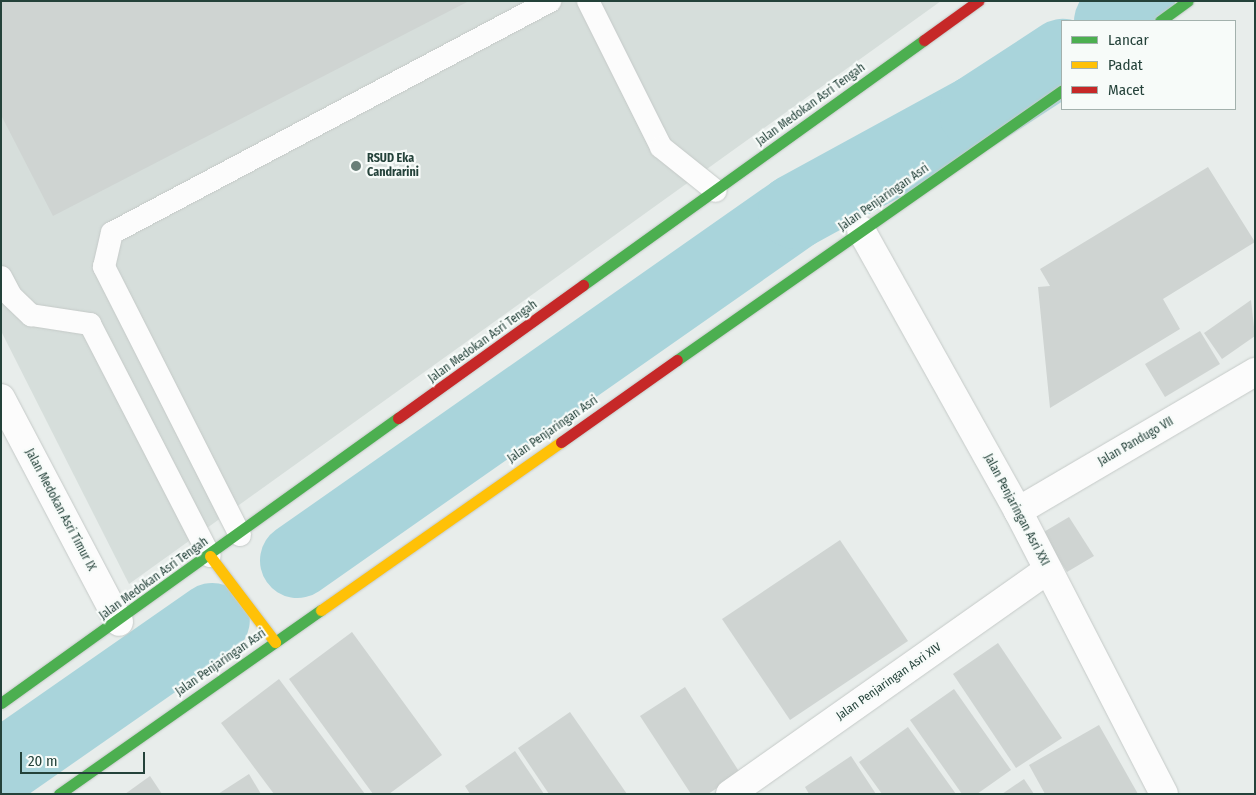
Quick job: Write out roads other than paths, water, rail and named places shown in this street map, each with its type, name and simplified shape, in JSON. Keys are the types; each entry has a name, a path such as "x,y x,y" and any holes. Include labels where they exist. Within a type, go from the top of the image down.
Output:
{"street":[{"name":"Jalan Medokan Asri Tengah","path":"1,703 119,622 978,1"},
{"path":"1161,20 1188,1"},
{"name":"Jalan Penjaringan Asri","path":"59,794 1061,91"},
{"name":"Jalan Penjaringan Asri XXI","path":"861,230 1018,511 1164,794"},
{"name":"Jalan Pandugo VII","path":"1018,511 1255,372"},
{"name":"Jalan Medokan Asri Timur IX","path":"1,398 119,622"},
{"path":"210,556 275,642"},
{"name":"Jalan Penjaringan Asri XIV","path":"730,794 1048,570"}],"lane":[{"path":"240,535 104,267 112,233 550,1"},
{"path":"588,1 661,148 716,191"},
{"path":"1,277 11,296 31,315 90,324 124,306"},
{"path":"90,324 210,556"}],"waterway":[{"path":"1112,20 1137,1"},
{"path":"297,560 795,211 976,112 1061,57"},
{"path":"1,767 212,620"}],"place":[{"name":"RSUD Eka Candrarini","path":"356,166"}]}
